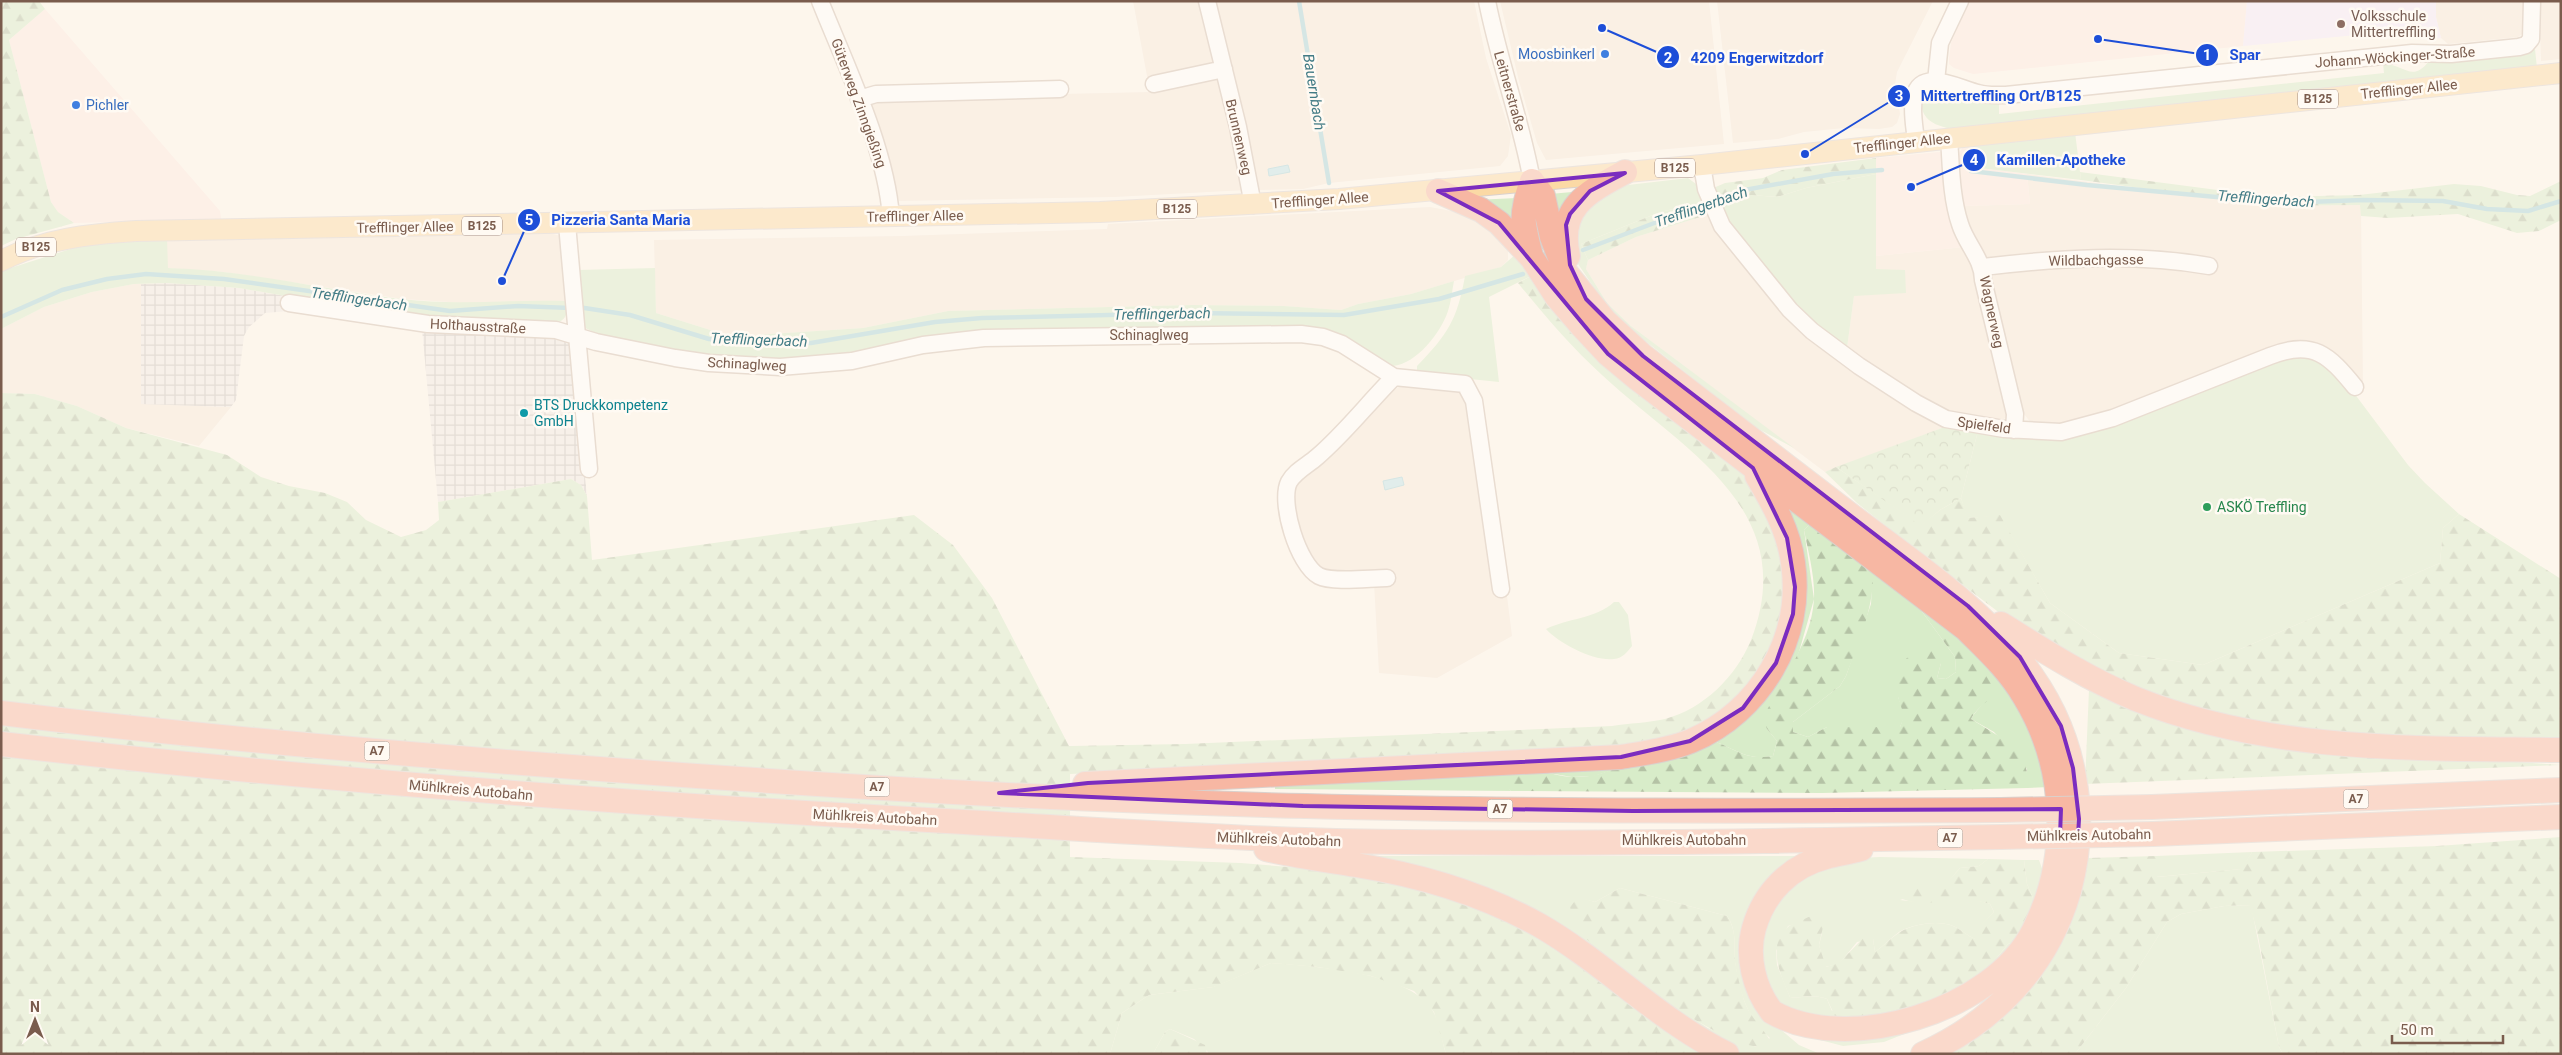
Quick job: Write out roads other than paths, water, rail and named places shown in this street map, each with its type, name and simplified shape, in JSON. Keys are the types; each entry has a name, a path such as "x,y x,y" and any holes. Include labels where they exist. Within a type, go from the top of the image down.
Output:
{"highway":[{"path":"1580,291 1570,265 1565,236 1570,214 1590,191 1625,172"},
{"path":"1532,181 1522,207 1526,237 1532,258"},
{"path":"1532,181 1543,196 1558,255 1566,273 1605,321 1643,356 1968,606 2020,656 2049,701 2061,726 2077,793 2077,850 2063,911 2044,951 2022,981 2002,1003 1976,1024 1923,1054"},
{"path":"1438,191 1457,198 1499,223 1532,258 1557,297 1608,354 1753,468 1966,629 1993,656 2024,695 2035,715 2045,736 2056,782 2060,815 2059,844 2053,876 2034,930 2019,955 2000,978 1975,1001 1948,1020 1919,1034 1872,1049"},
{"path":"999,793 1088,783 1621,757 1662,750 1690,741 1722,723 1743,708 1762,686 1776,663 1786,640 1793,614 1793,563 1788,538 1780,518 1753,468"},
{"path":"1968,606 2095,680 2152,705 2231,728 2305,741 2405,748 2561,750"},
{"name":"Mühlkreis Autobahn","path":"1,714 265,741 469,759 744,779 999,793 1303,806 1633,811 2000,810 2152,807 2561,790"},
{"name":"Mühlkreis Autobahn","path":"1,744 212,767 519,794 762,811 1211,837 1337,841 1491,842 1899,839 2153,834 2561,817"},
{"path":"1211,837 1292,856 1357,865 1424,879 1487,900 1539,925 1578,951 1662,1015 1706,1044 1727,1054"},
{"path":"1847,1050 1815,1044 1794,1033 1780,1021 1768,1006 1758,987 1753,968 1753,933 1766,900 1790,874 1825,857 1899,839"}],"main road":[{"name":"Trefflinger Allee","path":"1,261 30,249 73,237 136,231 567,224 891,212 1100,212 1253,204 1438,191 1702,165 2561,73"}],"street":[{"name":"Güterweg Zinngießing","path":"820,1 884,169 891,212"},
{"name":"Brunnenweg","path":"1207,1 1246,163 1253,204"},
{"name":"Leitnerstraße","path":"1487,1 1499,56 1523,137 1532,181"},
{"path":"1916,142 1914,97 1922,86 1936,81 1940,42 1960,1"},
{"name":"Johann-Wöckinger-Straße","path":"1936,81 1982,94 2006,95 2412,53 2451,54 2519,47 2526,45 2531,39 2532,1"},
{"path":"1154,84 1224,69"},
{"path":"858,99 876,94 1060,89"},
{"name":"Wagnerweg","path":"1949,138 1953,189 1960,224 1964,237 1983,267 1983,280 2015,414 2014,430"},
{"name":"Spielfeld","path":"1702,165 1706,189 1729,238 1790,310 1812,331 1852,361 1916,403 1946,419 2014,430 2061,432 2113,418 2275,354 2292,350 2311,349 2325,354 2356,387"},
{"path":"567,224 589,469"},
{"name":"Wildbachgasse","path":"1983,267 2031,261 2095,258 2158,260 2209,266"},
{"name":"Holthausstraße","path":"289,303 390,320 473,327 556,330 576,328"},
{"name":"Schinaglweg","path":"576,328 683,360 780,367 852,361 924,345 984,338 1301,334 1323,337 1342,344 1394,377"},
{"path":"1387,578 1332,579 1318,576 1298,550 1286,507 1286,492 1289,481 1300,469 1317,457 1394,377 1454,381 1465,384 1474,401 1501,589"}],"water":[{"path":"1288,165 1290,172 1269,176 1268,169"},
{"path":"1402,477 1404,485 1385,490 1383,481"}],"waterway":[{"name":"Bauernbach","path":"1299,1 1329,183"},
{"name":"Trefflingerbach","path":"1583,250 1739,191 1833,174 1882,170"},
{"name":"Trefflingerbach","path":"1971,171 2087,185 2281,203 2363,200 2443,201 2487,209 2528,211 2561,201"},
{"name":"Trefflingerbach","path":"1,317 62,290 107,279 146,274 224,279 450,311 518,306 571,308"},
{"name":"Trefflingerbach","path":"578,307 630,315 709,339 751,343 811,343 935,322 982,318 1191,313 1344,315 1439,299 1523,274"}],"place":[{"name":"Volksschule Mittertreffling","path":"2341,24"},
{"name":"4209 Engerwitzdorf","path":"1602,28"},
{"name":"Spar","path":"2098,39"},
{"name":"Moosbinkerl","path":"1605,54"},
{"name":"Pichler","path":"76,105"},
{"name":"Mittertreffling Ort/B125","path":"1805,154"},
{"name":"Kamillen-Apotheke","path":"1911,187"},
{"name":"Pizzeria Santa Maria","path":"502,281"},
{"name":"BTS Druckkompetenz GmbH","path":"524,413"},
{"name":"ASKÖ Treffling","path":"2207,507"}]}
